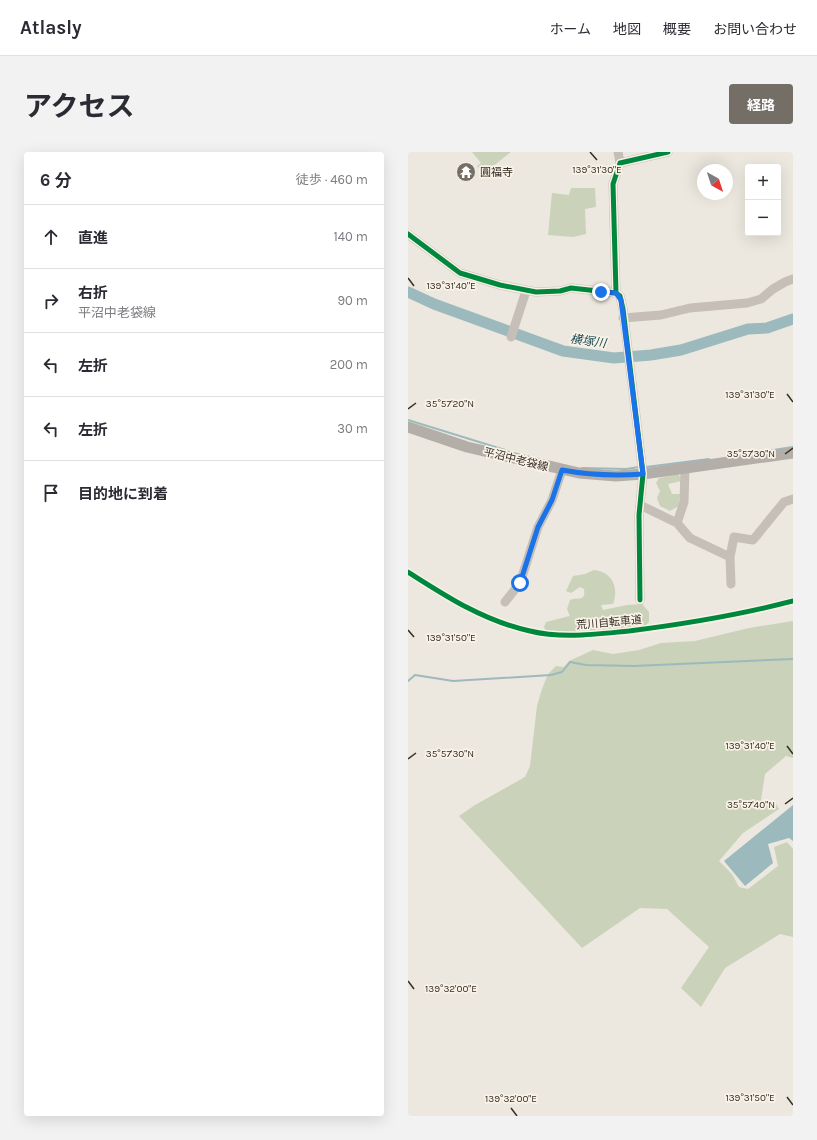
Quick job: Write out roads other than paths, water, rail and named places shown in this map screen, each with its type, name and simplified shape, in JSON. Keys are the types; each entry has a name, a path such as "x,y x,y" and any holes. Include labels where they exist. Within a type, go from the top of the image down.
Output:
{"main road":[{"name":"平沼中老袋線","path":"408,427 466,447 579,473 609,475 643,474 793,453"}],"street":[{"path":"618,152 620,163 613,184 616,293 621,300 643,474 640,505 640,600"},
{"path":"620,163 668,152"},
{"path":"408,234 460,273 526,291 548,292 571,288 616,293"},
{"path":"623,318 661,315 690,308 747,303 761,299 773,288 793,280"},
{"path":"511,337 526,291"},
{"path":"677,523 684,502 685,468"},
{"path":"505,602 520,583 538,527 552,500 562,470"},
{"path":"731,584 730,557 734,537 753,540 784,502 793,499"},
{"path":"640,505 677,523 690,538 730,557"}],"water":[{"path":"793,805 793,841 789,838 768,844 773,863 745,886 724,861"}],"waterway":[{"name":"横塚川","path":"408,292 434,304 563,351 614,358 651,355 681,350 748,329 767,328 793,319"},
{"path":"408,420 505,450"},
{"path":"761,452 793,447"},
{"path":"646,467 709,459"},
{"path":"582,468 626,469 639,467"},
{"path":"408,681 415,675 453,681 551,675 562,672 570,662 586,665 634,666 793,659"}],"place":[{"name":"圓福寺","path":"466,172"}]}
